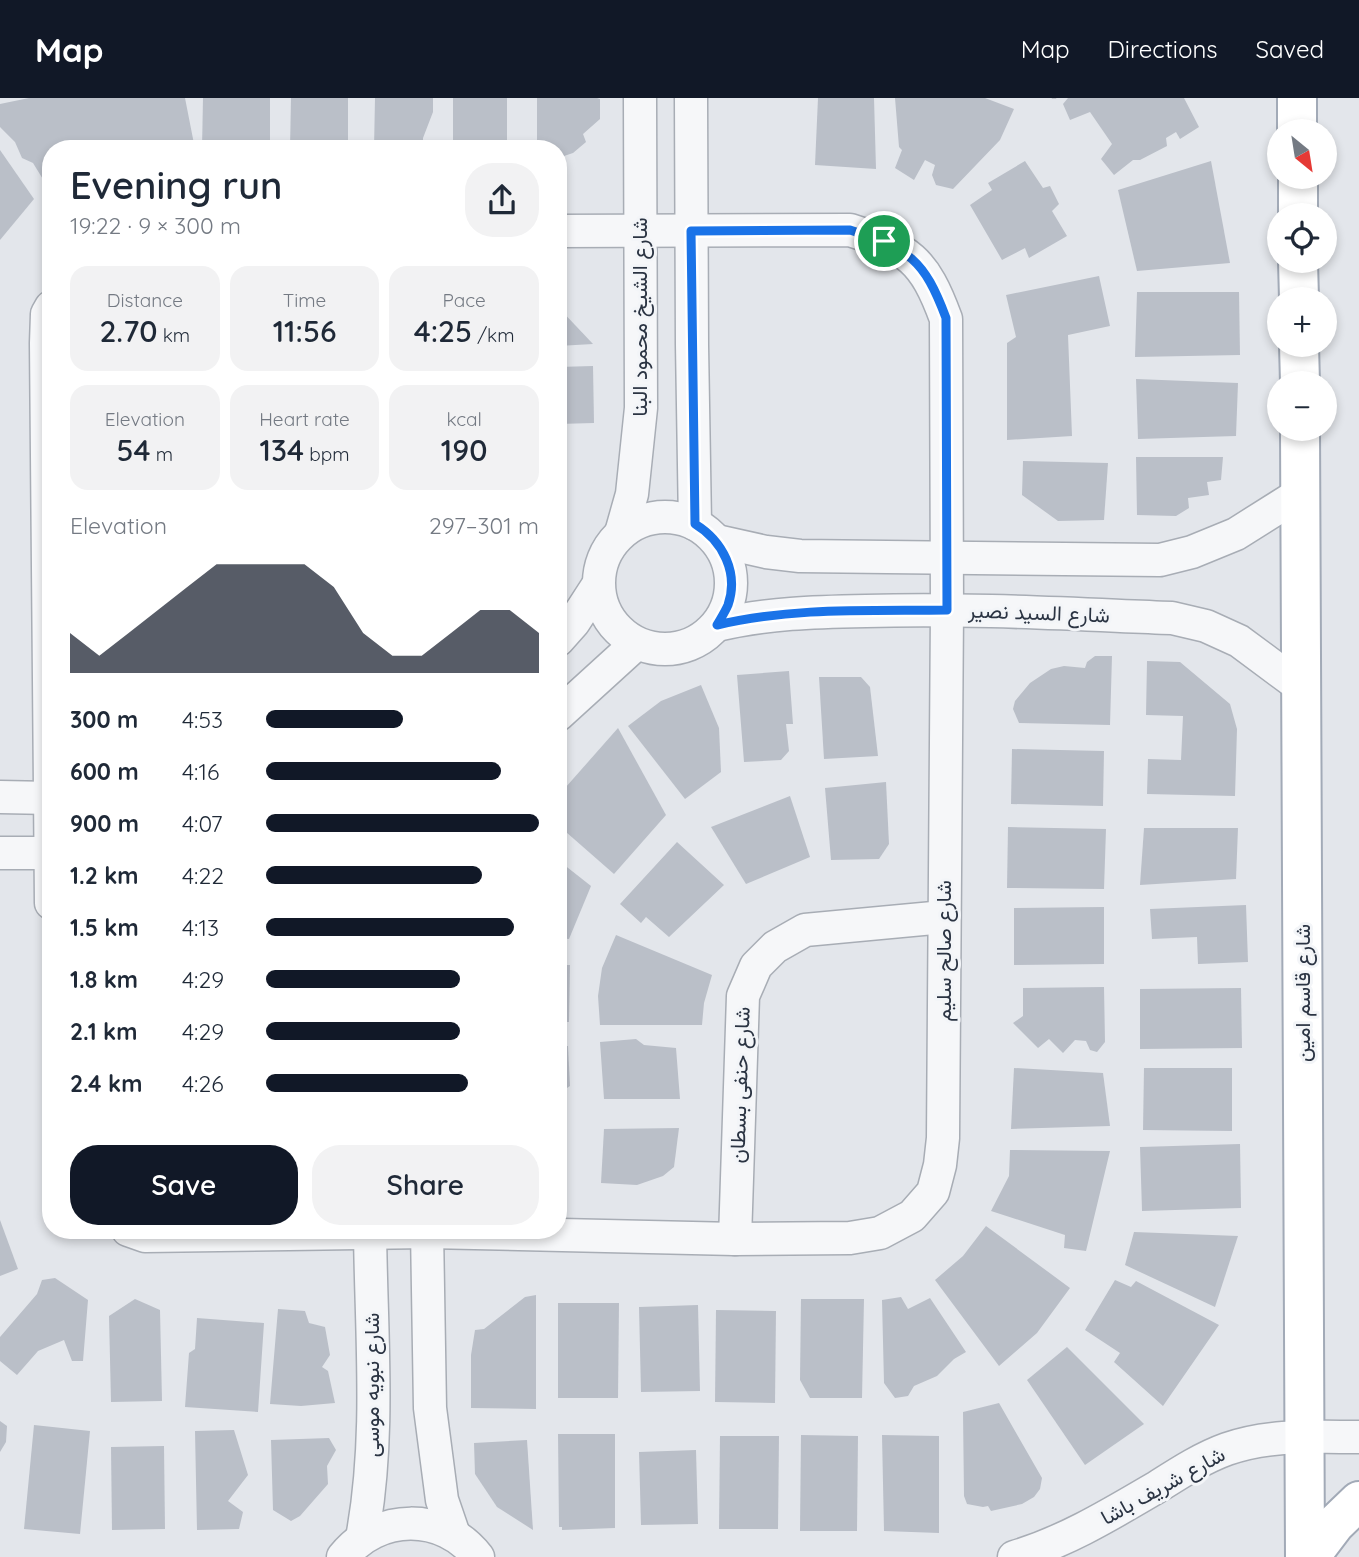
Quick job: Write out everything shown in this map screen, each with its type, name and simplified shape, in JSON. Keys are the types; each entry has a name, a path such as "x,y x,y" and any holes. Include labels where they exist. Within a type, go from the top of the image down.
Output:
{"main road":[{"path":"1297,98 1297,119"},
{"name":"شارع قاسم امين","path":"1300,441 1304,1436 1307,1557"},
{"path":"1307,1557 1359,1501"}],"street":[{"name":"شارع الشيخ محمود البنا","path":"621,533 632,494 641,408 640,98"},
{"path":"691,98 691,231 706,533 728,561 732,583 728,605 717,625 701,640 680,648 658,650 636,644 621,634 608,620 601,604 598,585 603,556 621,533 638,522 657,517 677,518 706,533 766,552 800,556 1160,560 1192,552 1236,534 1301,493"},
{"name":"شارع صالح سليم","path":"567,231 850,230 884,241 914,258 935,288 946,318 947,610 943,1138 933,1192 912,1216 880,1233 850,1238 735,1239 567,1235"},
{"path":"567,630 598,585"},
{"name":"شارع السيد نصير","path":"717,625 754,616 785,613 947,610 1172,618 1206,626 1240,641 1301,687"},
{"path":"567,707 636,644"},
{"path":"0,797 42,798"},
{"path":"0,853 42,853"},
{"name":"شارع حنفى بسطان","path":"735,1239 743,996 757,966 775,947 805,930 944,917"},
{"name":"شارع نبويه موسى","path":"353,1548 370,1494 373,1454 370,1239"},
{"path":"428,1239 430,1408 442,1500 454,1535"},
{"name":"شارع شريف باشا","path":"1014,1557 1039,1549 1098,1522 1194,1465 1228,1449 1260,1441 1304,1436 1359,1437"},
{"path":"353,1548 389,1526 418,1523 454,1535 478,1557"}],"building":[{"path":"29,98 185,98 193,140 42,140 42,178 33,163 22,158 15,142 0,127 0,104"},
{"path":"203,98 270,98 270,140 202,140"},
{"path":"291,98 348,98 348,140 290,140"},
{"path":"375,98 433,98 433,112 423,140 374,140"},
{"path":"453,98 507,98 507,140 453,140"},
{"path":"537,98 600,99 600,119 583,134 586,142 573,153 567,155 567,140 537,140"},
{"path":"818,98 874,98 876,169 815,165"},
{"path":"895,98 985,98 1014,109 1000,140 953,189 936,185 932,175 935,165 925,160 914,180 895,168 902,150 899,147"},
{"path":"1068,98 1184,98 1199,127 1180,139 1176,132 1166,138 1167,146 1140,160 1133,160 1114,175 1101,159 1112,144 1090,112 1070,120 1063,104"},
{"path":"0,150 34,199 0,240"},
{"path":"1025,161 1043,188 1050,186 1059,204 1052,211 1067,236 1029,258 1025,248 1002,260 970,205 992,190 988,183"},
{"path":"1211,161 1230,263 1137,271 1118,190"},
{"path":"1099,276 1110,326 1068,335 1072,436 1007,440 1007,343 1016,337 1006,295"},
{"path":"1137,292 1239,292 1240,355 1135,357"},
{"path":"567,317 593,344 567,345"},
{"path":"593,366 594,423 567,424 567,367"},
{"path":"1136,379 1238,383 1236,436 1138,439"},
{"path":"1136,457 1223,457 1221,480 1207,482 1209,495 1188,498 1189,508 1176,516 1137,515"},
{"path":"1023,461 1108,463 1104,520 1058,521 1022,495"},
{"path":"1095,656 1112,656 1110,725 1019,723 1013,709 1015,701 1030,683 1051,669 1064,666 1085,668 1087,662"},
{"path":"1147,661 1180,662 1230,704 1237,729 1235,796 1147,794 1148,759 1181,760 1183,716 1146,715"},
{"path":"789,671 793,724 786,724 789,751 781,760 744,762 737,675"},
{"path":"819,677 861,677 870,687 878,756 824,759"},
{"path":"701,685 719,728 721,772 685,799 628,726 661,701"},
{"path":"618,728 666,815 614,874 567,833 567,786"},
{"path":"1012,749 1104,751 1103,806 1011,804"},
{"path":"886,782 889,844 879,859 831,860 825,788"},
{"path":"790,796 810,857 746,884 711,827"},
{"path":"1008,827 1106,829 1104,889 1007,888"},
{"path":"1144,828 1238,828 1236,879 1140,885"},
{"path":"677,842 724,885 669,937 646,917 641,923 620,904"},
{"path":"567,867 591,886 567,939"},
{"path":"1246,905 1248,962 1198,964 1197,937 1152,939 1150,909"},
{"path":"1104,907 1104,964 1014,965 1014,908"},
{"path":"616,935 712,975 704,1003 702,1025 600,1025 598,996 602,968"},
{"path":"567,965 570,965 567,1022"},
{"path":"1104,987 1105,1042 1097,1052 1090,1050 1086,1041 1075,1040 1063,1053 1049,1039 1038,1048 1013,1023 1023,1016 1023,988"},
{"path":"1241,988 1242,1048 1140,1049 1140,989"},
{"path":"636,1039 644,1045 676,1048 680,1099 604,1099 600,1042"},
{"path":"567,1046 568,1046 570,1086 567,1088"},
{"path":"1014,1068 1103,1073 1110,1126 1011,1129"},
{"path":"1144,1068 1232,1068 1232,1131 1143,1130"},
{"path":"679,1128 674,1167 663,1176 637,1185 601,1183 604,1129"},
{"path":"1240,1144 1241,1208 1142,1211 1140,1147"},
{"path":"1010,1150 1110,1151 1086,1251 1064,1248 1065,1235 991,1211 1009,1176"},
{"path":"0,1220 18,1269 0,1276"},
{"path":"986,1226 1070,1288 1037,1333 999,1366 935,1280 963,1256"},
{"path":"1134,1232 1238,1236 1215,1307 1125,1265"},
{"path":"55,1278 88,1300 83,1361 72,1361 64,1340 38,1351 17,1375 0,1361 0,1337 37,1294 42,1280"},
{"path":"1115,1280 1131,1287 1136,1281 1219,1325 1163,1406 1114,1362 1120,1353 1085,1330"},
{"path":"536,1295 536,1409 471,1408 471,1355 475,1330 484,1329 525,1297"},
{"path":"901,1297 908,1309 930,1298 966,1352 954,1359 937,1376 914,1386 908,1396 895,1398 884,1383 882,1300"},
{"path":"135,1299 160,1310 162,1401 111,1402 109,1316"},
{"path":"801,1299 864,1299 862,1398 810,1398 800,1380"},
{"path":"558,1303 619,1303 618,1398 558,1398"},
{"path":"698,1305 700,1391 641,1392 639,1307"},
{"path":"278,1309 305,1311 309,1323 325,1327 330,1355 322,1367 328,1371 335,1403 301,1406 270,1404"},
{"path":"716,1310 776,1311 775,1403 715,1402"},
{"path":"197,1318 264,1323 258,1412 185,1407 189,1353 195,1349"},
{"path":"1067,1347 1144,1424 1085,1465 1027,1380"},
{"path":"999,1403 1042,1478 1040,1489 1034,1497 1022,1504 991,1511 988,1506 967,1504 964,1496 963,1412"},
{"path":"0,1421 7,1426 6,1442 0,1452"},
{"path":"34,1425 90,1431 80,1534 24,1529"},
{"path":"234,1430 248,1475 228,1501 243,1512 239,1529 197,1530 195,1431"},
{"path":"558,1434 615,1434 615,1528 562,1530 562,1527 559,1527"},
{"path":"801,1435 858,1436 857,1531 800,1531"},
{"path":"882,1435 939,1436 939,1533 884,1531"},
{"path":"720,1436 779,1436 778,1529 719,1529"},
{"path":"329,1438 336,1450 327,1466 328,1484 300,1516 291,1521 273,1510 271,1440"},
{"path":"527,1440 533,1530 497,1507 475,1474 474,1443"},
{"path":"164,1446 165,1529 112,1530 111,1447"},
{"path":"696,1450 698,1524 641,1525 639,1452"}],"route":[{"path":"850,230 884,241 914,258 935,288 946,318 947,610 785,613 754,616 717,625 728,605 732,583 728,561 716,541 695,524 691,231 850,230"}]}
